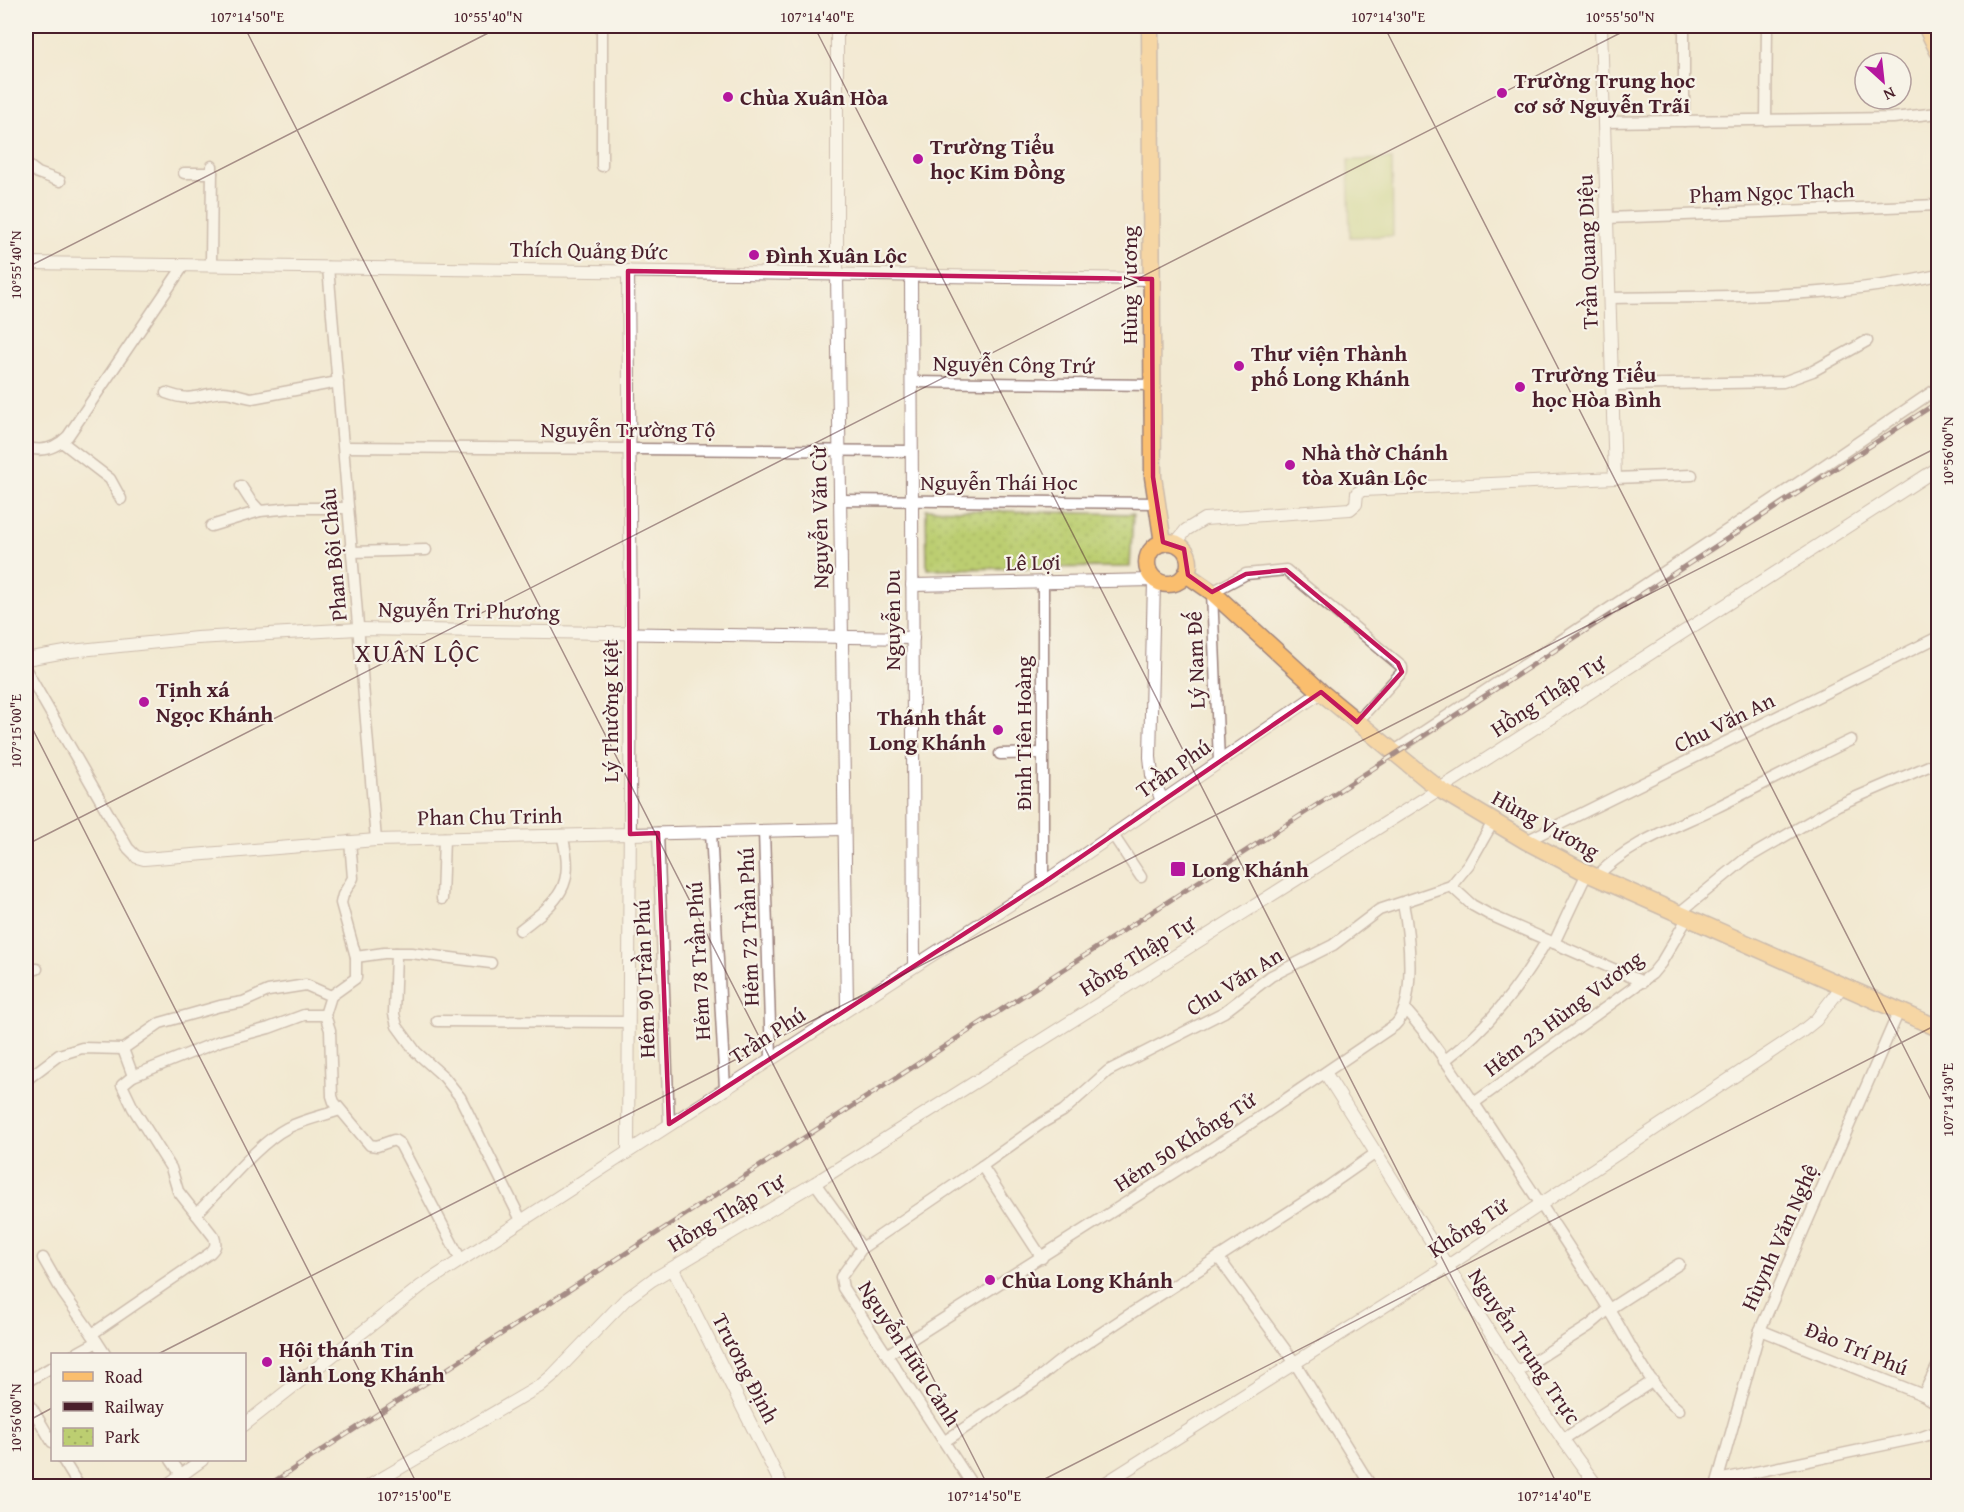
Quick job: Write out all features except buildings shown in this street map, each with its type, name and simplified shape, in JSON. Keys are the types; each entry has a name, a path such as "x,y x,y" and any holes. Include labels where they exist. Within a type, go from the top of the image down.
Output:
{"main road":[{"name":"Hùng Vương","path":"1150,26 1153,477 1157,503 1169,543"},
{"path":"1926,26 1938,51"},
{"path":"1169,543 1184,549 1188,555 1189,565 1186,574 1179,582 1172,584 1162,584 1154,580 1148,570 1148,557 1153,548 1169,543"},
{"name":"Hùng Vương","path":"1186,574 1212,592 1321,692 1393,752 1439,789 1493,822 1591,875 1938,1028"}],"street":[{"path":"602,26 602,166"},
{"name":"Nguyễn Văn Cừ","path":"837,26 837,274 847,1009"},
{"name":"Trần Quang Diệu","path":"1601,26 1615,477"},
{"path":"1684,26 1684,121"},
{"path":"1766,120 1767,26"},
{"path":"1604,123 1893,118 1938,113"},
{"path":"26,164 38,173 60,181"},
{"path":"184,173 212,169 211,265"},
{"name":"Phạm Ngọc Thạch","path":"1607,218 1938,205"},
{"name":"Thích Quảng Đức","path":"26,263 1152,279"},
{"path":"26,447 31,450 46,449 62,442 184,265"},
{"name":"Phan Bội Châu","path":"328,267 376,840"},
{"name":"Lý Thường Kiệt","path":"628,271 631,633 628,1150"},
{"name":"Nguyễn Du","path":"911,275 914,965"},
{"path":"1610,298 1850,290 1938,275"},
{"path":"1612,385 1783,382 1813,371 1867,341"},
{"path":"166,393 188,399 223,392 252,398 338,382"},
{"name":"Nguyễn Công Trứ","path":"912,382 1153,385"},
{"path":"1393,752 1810,476 1938,388"},
{"path":"62,442 110,479 121,499"},
{"name":"Nguyễn Trường Tộ","path":"344,447 912,451"},
{"name":"Hồng Thập Tự","path":"369,1486 540,1386 625,1300 815,1183 1439,789 1938,468"},
{"path":"1169,543 1204,519 1350,508 1356,504 1357,493 1363,490 1692,475"},
{"path":"241,486 260,511"},
{"name":"Nguyễn Thái Học","path":"840,500 1157,503"},
{"path":"211,526 260,511 292,508 348,508"},
{"path":"352,552 426,550"},
{"path":"1212,592 1246,574 1286,570 1398,663 1402,667 1402,672 1357,722"},
{"path":"1154,580 1149,756 1152,775 1162,801"},
{"name":"Lê Lợi","path":"912,585 1154,580"},
{"name":"Đinh Tiên Hoàng","path":"1043,583 1043,883"},
{"name":"Lý Nam Đế","path":"1212,592 1219,762"},
{"name":"Nguyễn Tri Phương","path":"26,659 71,651 197,638 358,629 913,638"},
{"name":"Chu Văn An","path":"1526,841 1938,637"},
{"path":"26,670 128,848 137,857"},
{"name":"Trần Phú","path":"246,1423 403,1298 771,1057 1043,883 1321,692"},
{"path":"1444,1061 1481,1031 1499,1011 1550,941 1591,875 1645,840 1851,740"},
{"path":"1000,754 1043,753"},
{"path":"1683,915 1744,860 1838,805 1938,762"},
{"path":"1493,822 1469,864 1451,886 1479,909 1642,982"},
{"name":"Phan Chu Trinh","path":"137,857 350,841 844,829"},
{"name":"Hẻm 72 Trần Phú","path":"764,831 771,1057"},
{"name":"Hẻm 78 Trần Phú","path":"711,832 724,1088"},
{"name":"Hẻm 90 Trần Phú","path":"658,833 669,1124"},
{"path":"520,930 550,907 564,887 568,858 562,835"},
{"path":"1113,835 1141,878"},
{"path":"442,899 444,838"},
{"path":"350,841 353,878 341,903 356,957 356,978 331,996 325,1015 330,1030 332,1096 340,1110 370,1145 377,1146 394,1140 400,1144 461,1260"},
{"name":"Chu Văn An","path":"862,1248 910,1213 946,1192 1042,1123 1063,1111 1108,1071 1224,1012 1271,976 1333,945 1379,910 1451,886"},
{"path":"1402,903 1410,946 1405,1009 1474,1103 1609,1309 1653,1381 1669,1403 1679,1410"},
{"name":"Hẻm 23 Hùng Vương","path":"1474,1103 1642,982 1661,963 1683,915"},
{"path":"356,957 396,953 490,963"},
{"path":"396,953 394,1014 397,1026 416,1052 444,1077 460,1097 521,1220"},
{"path":"26,969 37,969"},
{"path":"26,1080 59,1055 82,1048 123,1049 160,1023 243,1002 268,991 306,985 331,996"},
{"name":"Khổng Tử","path":"1101,1486 1446,1267 1801,1032 1816,1020 1843,985"},
{"name":"Hẻm 50 Khổng Tử","path":"888,1354 1042,1258 1326,1074 1395,1025 1401,1019 1405,1009"},
{"name":"Hùynh Văn Nghệ","path":"1717,1483 1760,1330 1899,1011"},
{"path":"76,1353 215,1248 214,1237 178,1191 171,1168 123,1089 124,1082 133,1076 220,1041 269,1028 304,1015 325,1015"},
{"path":"437,1021 629,1022"},
{"path":"123,1049 133,1076"},
{"name":"Nguyễn Trung Trực","path":"1326,1074 1446,1267 1562,1440 1597,1486"},
{"path":"196,1214 247,1161 279,1133 296,1124 340,1110"},
{"path":"945,1441 1035,1381 1070,1354 1323,1190 1376,1152"},
{"path":"982,1166 1042,1258"},
{"name":"Nguyễn Hữu Cảnh","path":"815,1183 862,1248 841,1282 973,1486"},
{"path":"1218,1257 1296,1363 1371,1486"},
{"path":"43,1258 63,1293 104,1353"},
{"path":"1517,1372 1679,1264"},
{"name":"Trương Định","path":"673,1269 782,1486"},
{"name":"Đào Trí Phú","path":"1760,1330 1923,1395 1938,1404"},
{"path":"1923,1395 1938,1365"},
{"path":"26,1382 51,1368"},
{"path":"1562,1440 1653,1381"},
{"path":"26,1398 51,1440"},
{"path":"1717,1483 1922,1437 1938,1431"},
{"path":"64,1461 79,1486"},
{"path":"172,1461 182,1476"},
{"path":"166,1486 201,1461"}],"highlighted area":[{"path":"628,271 1152,279 1153,477 1163,542 1184,549 1188,575 1212,592 1246,574 1286,570 1398,663 1402,672 1357,722 1321,692 1043,883 669,1124 658,833 630,834"}],"green space":[{"path":"1392,159 1393,236 1350,237 1348,160"},
{"path":"926,509 1133,514 1130,567 927,569"}],"railway":[{"path":"267,1486 1938,402"}],"place":[{"name":"Trường Trung học cơ sở Nguyễn Trãi","path":"1502,93"},
{"name":"Chùa Xuân Hòa","path":"728,97"},
{"name":"Trường Tiểu học Kim Đồng","path":"918,159"},
{"name":"Đình Xuân Lộc","path":"754,255"},
{"name":"Thư viện Thành phố Long Khánh","path":"1239,366"},
{"name":"Trường Tiểu học Hòa Bình","path":"1520,387"},
{"name":"Nhà thờ Chánh tòa Xuân Lộc","path":"1290,465"},
{"name":"Tịnh xá Ngọc Khánh","path":"144,702"},
{"name":"Thánh thất Long Khánh","path":"998,730"},
{"name":"Long Khánh","path":"1178,869"},
{"name":"Chùa Long Khánh","path":"990,1280"},
{"name":"Hội thánh Tin lành Long Khánh","path":"267,1362"}],"district":[{"name":"XUÂN LỘC","path":"418,653"}]}
